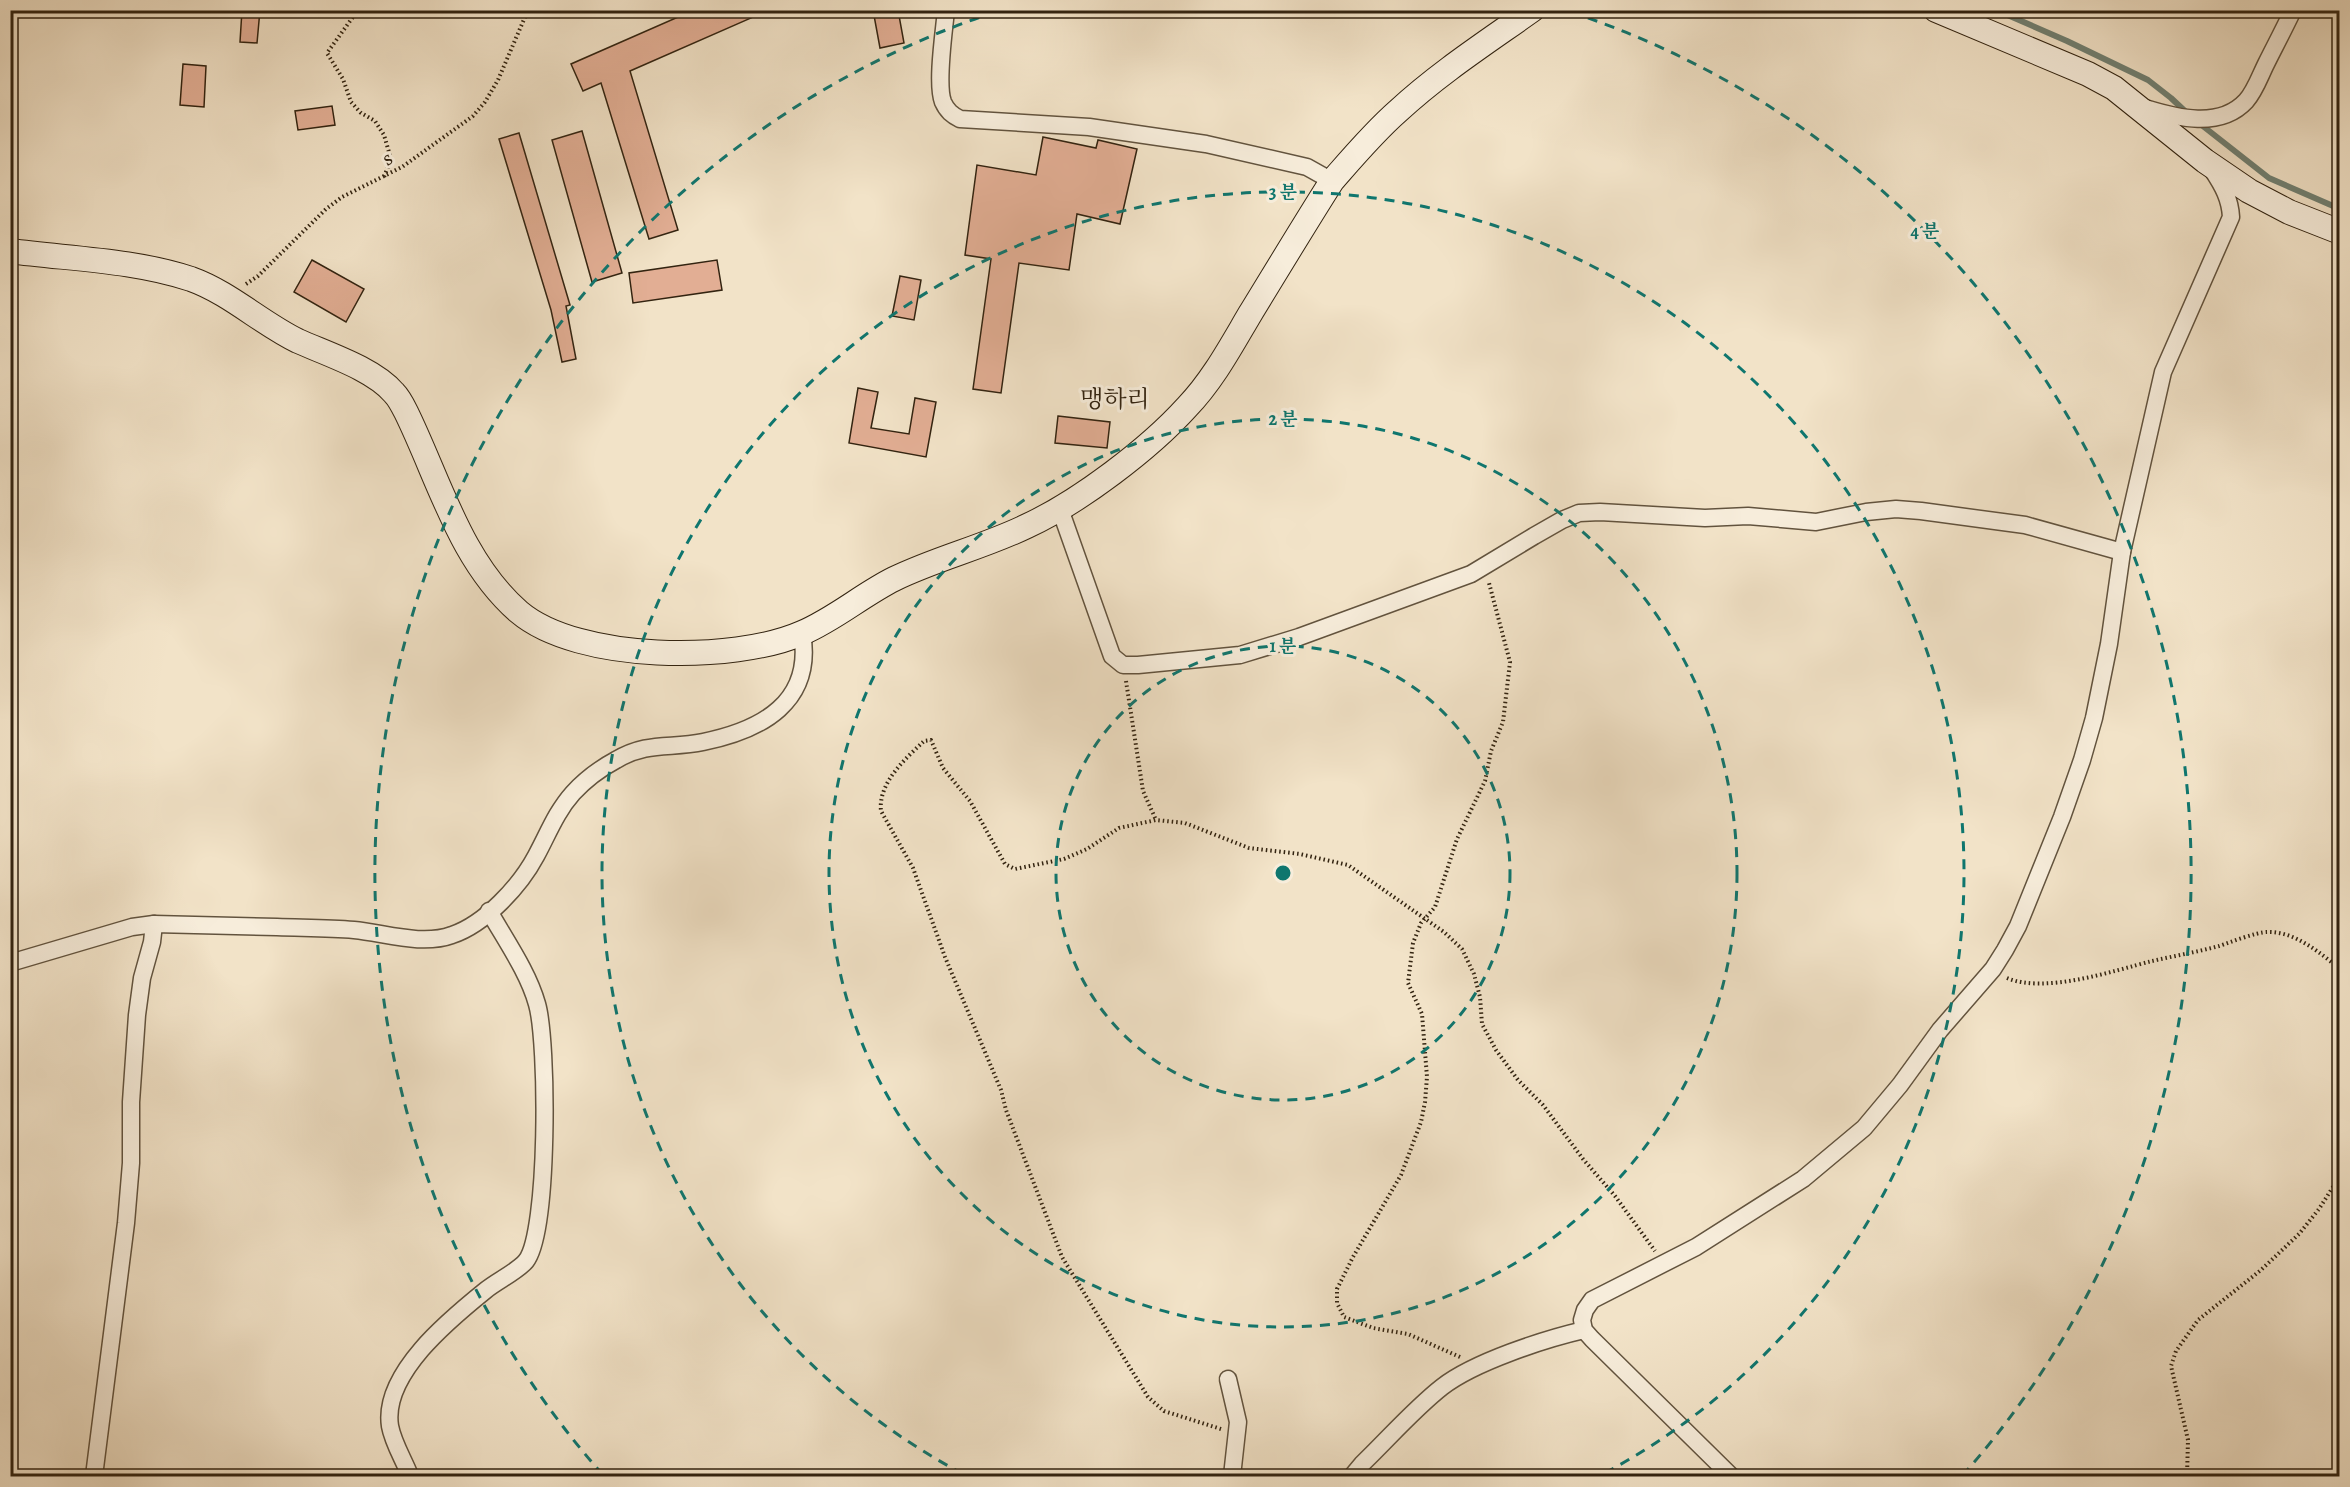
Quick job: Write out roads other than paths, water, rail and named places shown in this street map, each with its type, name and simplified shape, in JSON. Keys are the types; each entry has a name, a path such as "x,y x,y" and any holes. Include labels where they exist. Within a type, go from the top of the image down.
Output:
{"street":[{"path":"946,10 941,94 947,109 960,119 1089,127 1206,144 1307,168 1332,181"},
{"path":"10,251 138,267 192,280 223,294 295,339 370,375 394,393 421,442 471,552 518,611 537,625 584,642 657,653 735,650 778,641 802,633 894,579 1030,525 1060,509 1144,447 1187,408 1204,388 1332,181 1375,133 1406,104 1532,10"},
{"path":"1936,10 2088,74 2114,88 2205,160 2259,197 2289,212 2340,232"},
{"path":"2136,106 2168,115 2211,119 2234,110 2252,93 2293,10"},
{"path":"1731,1476 1592,1340 1584,1330 1582,1320 1585,1310 1592,1300 1696,1247 1793,1185 1843,1148 1880,1110 1940,1030 1993,969 2018,926 2082,760 2103,676 2122,552 2163,372 2231,217 2230,204 2224,187 2205,160"},
{"path":"1060,509 1112,656 1123,664 1138,665 1240,655 1289,640 1402,601 1485,567 1562,520 1579,513 1685,517 1748,516 1816,522 1866,512 1896,509 2025,525 2122,552"},
{"path":"10,963 132,927 154,924 353,930 437,939 453,935 472,926 519,882 536,857 556,816 573,792 612,762 630,752 650,746 701,743 734,734 778,712 789,701 800,673 805,648 802,633"},
{"path":"410,1476 390,1427 389,1411 402,1374 449,1322 484,1291 526,1262 536,1236 543,1182 542,1030 537,1003 525,975 489,912"},
{"path":"94,1476 126,1223 131,1163 131,1102 137,1015 142,978 152,942 154,924"},
{"path":"1353,1476 1362,1464 1443,1386 1473,1370 1536,1344 1584,1330"},
{"path":"1228,1379 1238,1422 1232,1476"}],"waterway":[{"path":"1996,10 2148,80 2187,113"},
{"path":"2199,123 2269,178 2340,209"}],"district":[{"name":"맹하리","path":"1115,399"}]}
